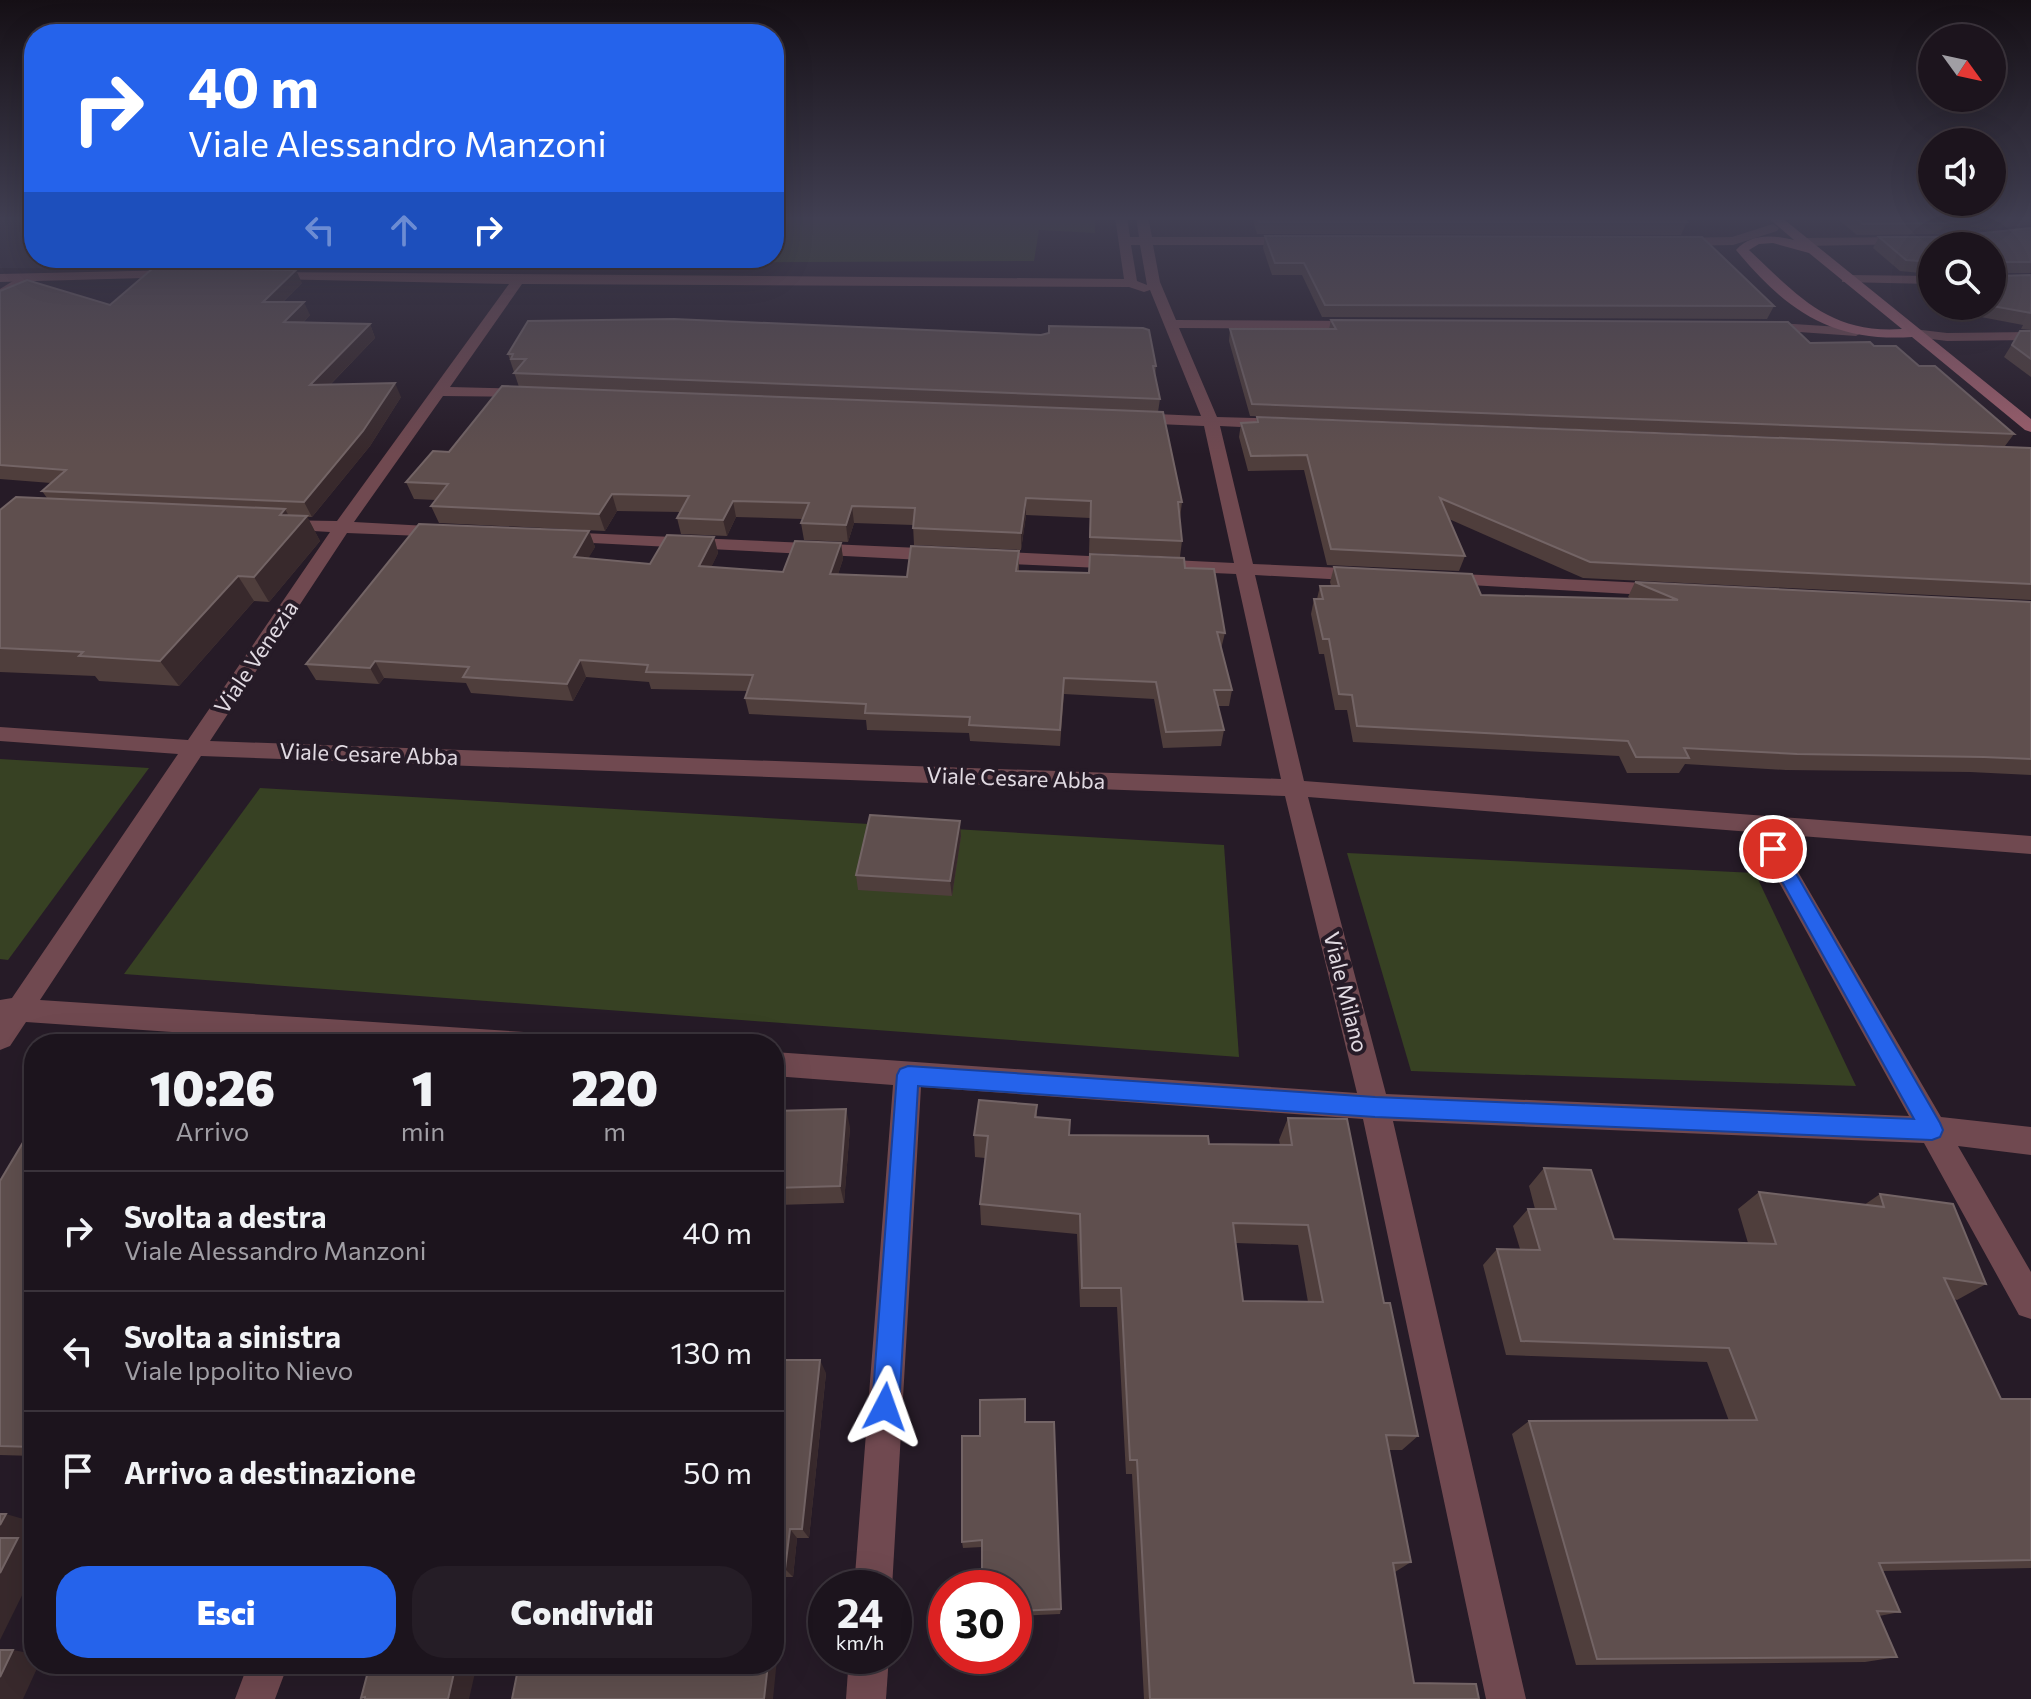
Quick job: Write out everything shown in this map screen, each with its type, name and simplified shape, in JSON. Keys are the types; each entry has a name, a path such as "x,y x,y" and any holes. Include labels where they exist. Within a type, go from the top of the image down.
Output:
{"street":[{"name":"Viale Venezia","path":"0,1038 9,1009 195,748 342,527 506,296"},
{"name":"Viale Milano","path":"1159,296 1211,421 1242,569 1294,788 1375,1107 1506,1699"},
{"path":"1783,296 1806,322"},
{"path":"1868,296 2031,427"},
{"path":"1753,326 1806,322 1889,336 1913,333 1947,337 2031,336"},
{"path":"1172,324 1376,325"},
{"path":"439,391 549,395"},
{"path":"1117,417 1306,425"},
{"path":"264,524 468,533"},
{"path":"547,537 1384,576"},
{"path":"1416,578 1684,591"},
{"name":"Viale Cesare Abba","path":"0,734 195,748 1294,788 2031,845"},
{"path":"1758,824 2031,1303"},
{"path":"9,1009 370,1034"},
{"path":"784,1065 1375,1107 1932,1130 2031,1141"},
{"path":"874,1570 908,1075"},
{"path":"255,1699 264,1674"},
{"path":"866,1699 868,1674"}],"green space":[{"path":"0,759 149,768 8,960 0,959"},
{"path":"260,788 1224,845 1239,1057 124,974"},
{"path":"1347,853 1755,873 1856,1086 1411,1071"}],"building":[{"path":"0,296 81,296 110,305 120,296 269,296 263,302 304,302 284,322 370,324 310,385 395,383 363,431 304,502 42,491 66,470 0,465"},
{"path":"1321,296 1764,296 1774,306 1325,305"},
{"path":"2006,296 2031,296 2031,313 2006,309"},
{"path":"674,319 1041,335 1049,333 1049,326 1143,328 1149,330 1160,399 514,373 526,359 511,359 513,354 508,354 528,321"},
{"path":"1331,320 1788,322 1810,343 1870,342 1874,346 1896,346 1919,366 1935,366 2014,434 1252,404 1230,329 1336,329"},
{"path":"2020,331 2031,331 2031,359 2012,345"},
{"path":"502,386 1163,412 1182,502 1178,502 1182,541 1090,537 1091,501 1026,498 1021,533 913,528 915,508 852,506 846,525 801,523 809,503 733,501 723,520 677,518 689,496 612,494 599,514 431,506 448,484 406,482 433,451 449,452"},
{"path":"1257,417 2031,448 2031,584 1590,562 1440,498 1465,556 1331,549 1307,455 1251,456 1241,423 1258,422"},
{"path":"16,497 285,509 280,515 307,516 254,577 238,576 160,661 79,656 83,652 0,648 0,510"},
{"path":"419,524 589,531 574,557 650,564 667,535 714,537 699,566 783,572 795,541 841,543 830,574 907,577 911,546 1019,551 1016,571 1089,573 1090,554 1184,558 1185,568 1214,569 1225,633 1217,632 1232,690 1214,690 1224,730 1166,732 1156,682 1064,678 1060,730 969,725 970,717 865,713 866,704 745,698 753,675 646,672 648,665 580,660 567,684 463,677 469,667 375,661 370,668 306,664"},
{"path":"1334,567 1472,574 1481,595 1678,600 1635,582 2031,602 2031,759 1797,754 1684,748 1689,758 1636,757 1628,741 1357,726 1352,695 1339,694 1329,639 1323,639 1314,599 1323,599 1320,586 1339,586"},
{"path":"870,815 960,821 950,881 856,875"},
{"path":"979,1100 1037,1105 1035,1117 1070,1120 1069,1135 1208,1136 1209,1144 1292,1145 1288,1118 1347,1119 1384,1303 1390,1303 1418,1436 1386,1435 1411,1562 1393,1563 1414,1683 1476,1684 1479,1699 1150,1699 1137,1460 1130,1460 1121,1288 1082,1288 1080,1214 980,1204 988,1136 974,1135","holes":["1233,1223 1308,1225 1323,1302 1243,1301"]},
{"path":"846,1109 840,1186 784,1188 784,1111"},
{"path":"24,1141 24,1447 0,1446 0,1181"},
{"path":"1544,1168 1591,1170 1614,1239 1776,1244 1759,1192 1884,1207 1880,1194 1953,1204 1986,1284 1944,1278 2001,1399 2031,1399 2031,1560 1879,1563 1900,1612 1877,1611 1897,1657 1597,1659 1529,1421 1757,1420 1729,1348 1521,1341 1497,1249 1540,1250 1528,1209 1556,1209"},
{"path":"784,1360 820,1360 802,1529 790,1529 785,1569"},
{"path":"1025,1399 1025,1422 1054,1422 1061,1609 1032,1610 1032,1570 982,1570 982,1540 962,1542 962,1436 980,1436 980,1400"},
{"path":"0,1538 18,1538 0,1573"},
{"path":"0,1650 13,1650 0,1677"},
{"path":"367,1674 454,1674 448,1699 361,1698"},
{"path":"517,1674 767,1674 764,1699 512,1699"}],"route":[{"path":"885,1407 908,1075 1375,1107 1932,1130 1773,849"}]}
